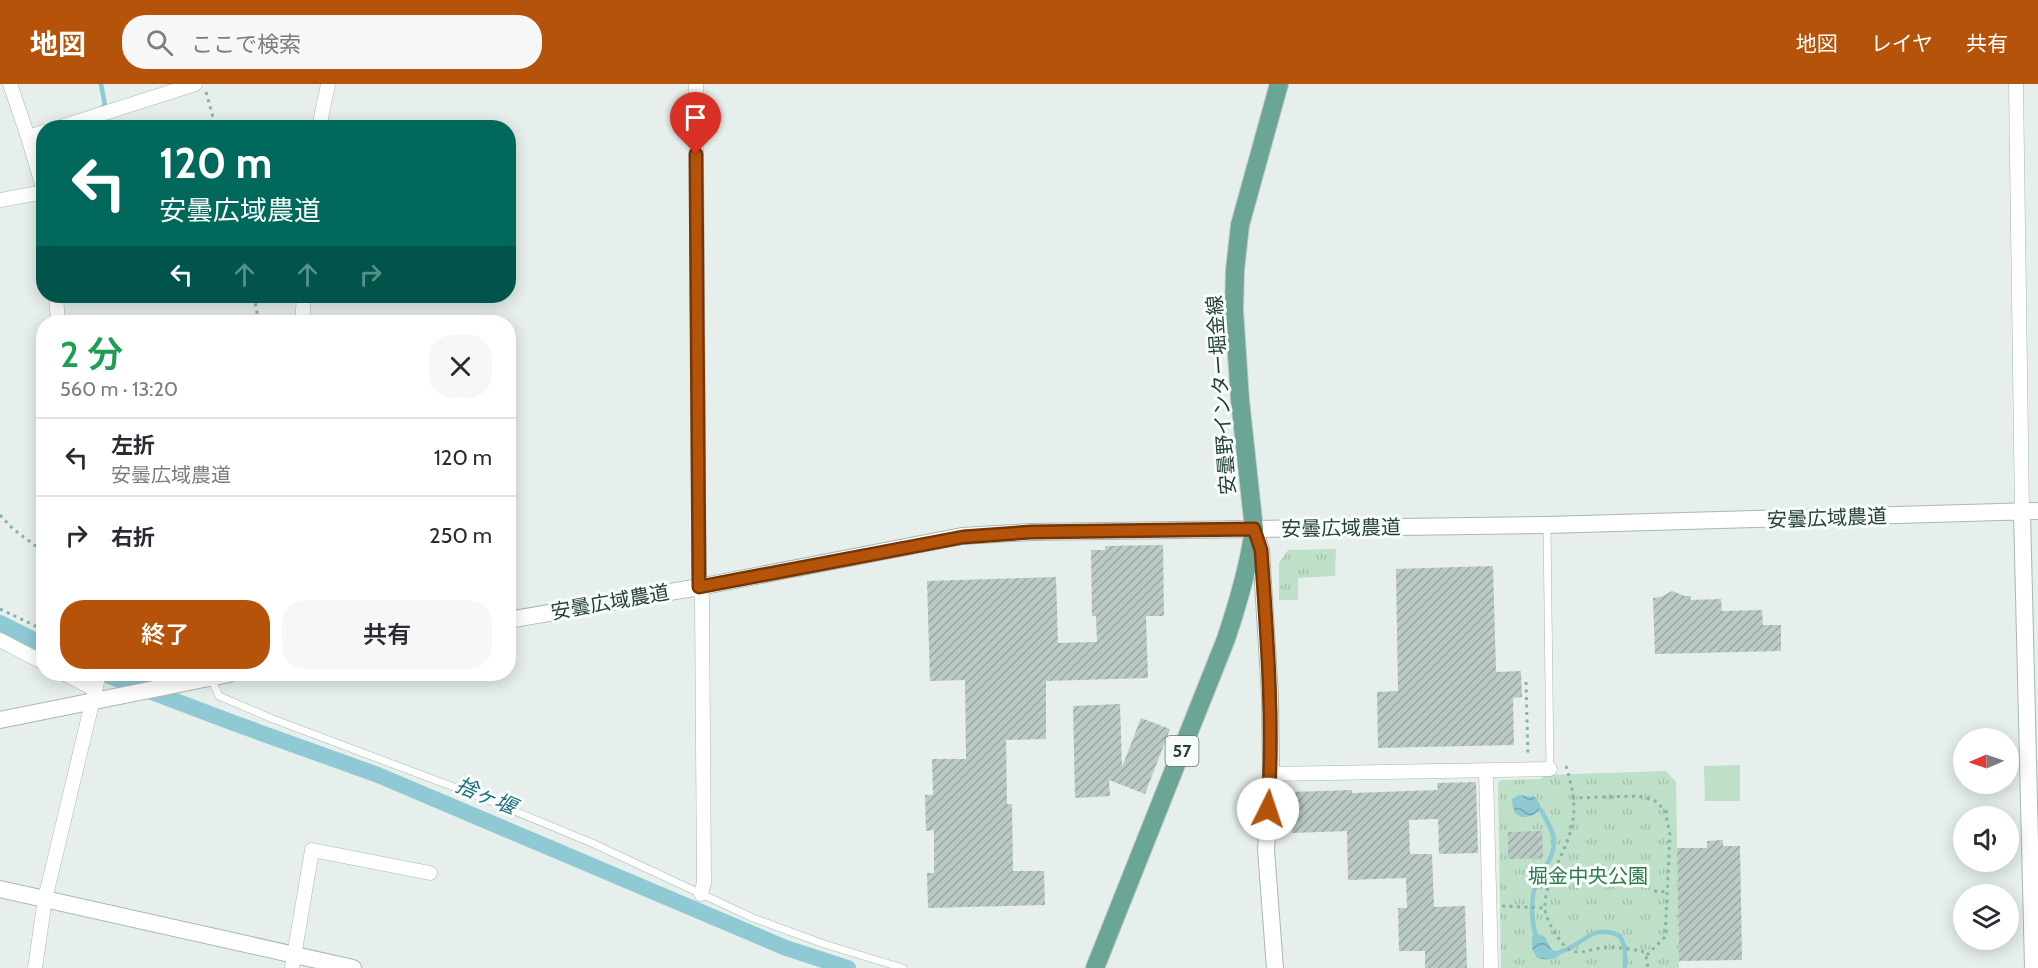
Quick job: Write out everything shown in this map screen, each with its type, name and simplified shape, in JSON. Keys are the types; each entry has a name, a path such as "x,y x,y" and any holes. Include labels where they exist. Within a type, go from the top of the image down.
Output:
{"main road":[{"name":"安曇野インター堀金線","path":"1095,968 1226,639 1245,578 1254,529 1240,400 1234,310 1234,270 1240,225 1279,84"}],"street":[{"path":"10,84 36,164"},
{"path":"83,120 195,84"},
{"path":"320,120 327,84"},
{"path":"696,84 699,587 702,599 704,883 701,894"},
{"path":"2016,84 2030,512 2033,968"},
{"path":"28,137 36,134"},
{"path":"0,200 36,193"},
{"name":"安曇広域農道","path":"516,619 963,537 1031,532 1254,529 1547,532 2030,512"},
{"path":"1254,529 1261,550 1270,696 1270,774 1266,850 1275,968"},
{"path":"0,640 36,659"},
{"path":"81,681 95,687 128,694 177,681"},
{"path":"0,720 95,687"},
{"path":"35,968 45,899 95,687"},
{"path":"1270,774 1550,769"},
{"path":"1486,771 1491,968"},
{"path":"293,961 312,850 430,873"},
{"path":"0,889 293,961 353,968"}],"lane":[{"path":"1547,532 1550,769"},
{"path":"212,681 219,696 273,719 483,798 592,843 753,918 824,944 903,968"}],"path":[{"path":"204,84 214,120"},
{"path":"0,515 13,529 36,546"},
{"path":"0,609 36,626"},
{"path":"1526,682 1529,770"},
{"path":"1566,766 1574,819 1569,841 1548,891 1545,908 1551,925 1563,945 1571,951 1586,952 1600,948 1642,951 1646,956 1648,968"},
{"path":"1572,798 1637,795 1654,800 1665,810 1670,835 1665,937 1646,956"},
{"path":"1654,891 1667,892"},
{"path":"1497,905 1513,908 1545,908"}],"green space":[{"path":"1336,549 1335,576 1298,578 1298,600 1279,600 1279,563 1288,550"},
{"path":"1740,765 1740,801 1705,801 1704,766"},
{"name":"堀金中央公園","path":"1666,771 1676,782 1679,968 1501,968 1498,783 1501,780 1541,779 1545,775"}],"water":[{"path":"1519,795 1535,797 1541,810 1525,817 1517,814 1514,811 1512,799"},
{"path":"1535,933 1544,936 1552,950 1561,953 1559,956 1550,959 1537,958 1532,948 1532,936"}],"building":[{"path":"1163,545 1164,616 1146,616 1148,678 1046,681 1046,739 1006,740 1007,804 1012,804 1013,871 1044,871 1045,905 928,908 927,873 934,873 934,830 926,831 925,795 933,795 932,759 966,759 965,680 930,681 927,581 1056,577 1058,643 1097,642 1096,616 1092,616 1091,550 1105,550 1105,546"},
{"path":"1493,566 1496,672 1521,671 1522,697 1513,698 1514,745 1378,748 1377,692 1398,691 1396,569"},
{"path":"1672,591 1691,596 1690,600 1721,599 1722,611 1762,610 1763,625 1781,625 1781,651 1655,654 1653,598 1661,597"},
{"path":"1120,704 1122,767 1141,718 1170,729 1145,794 1109,780 1110,796 1075,798 1073,706"},
{"path":"1476,782 1478,853 1439,854 1438,819 1409,820 1410,854 1432,854 1434,907 1465,906 1467,968 1425,968 1425,951 1399,951 1398,908 1407,908 1406,878 1348,880 1347,831 1292,833 1291,792 1352,790 1352,793 1438,790 1437,783"},
{"path":"1542,831 1543,858 1508,859 1508,832"},
{"path":"1723,840 1723,846 1740,846 1742,960 1679,961 1677,848 1707,848 1707,841"}],"waterway":[{"path":"99,110 105,105 101,84"},
{"name":"捨ヶ堰","path":"0,623 36,641"},
{"name":"捨ヶ堰","path":"123,681 378,775 786,948 848,968"},
{"path":"1537,938 1533,918 1533,895 1554,846 1551,828 1541,810"},
{"path":"1557,953 1594,934 1610,932 1620,936 1625,948 1625,967"}],"route":[{"path":"696,154 699,587 963,537 1031,532 1254,529 1261,550 1270,696 1268,809"}]}
